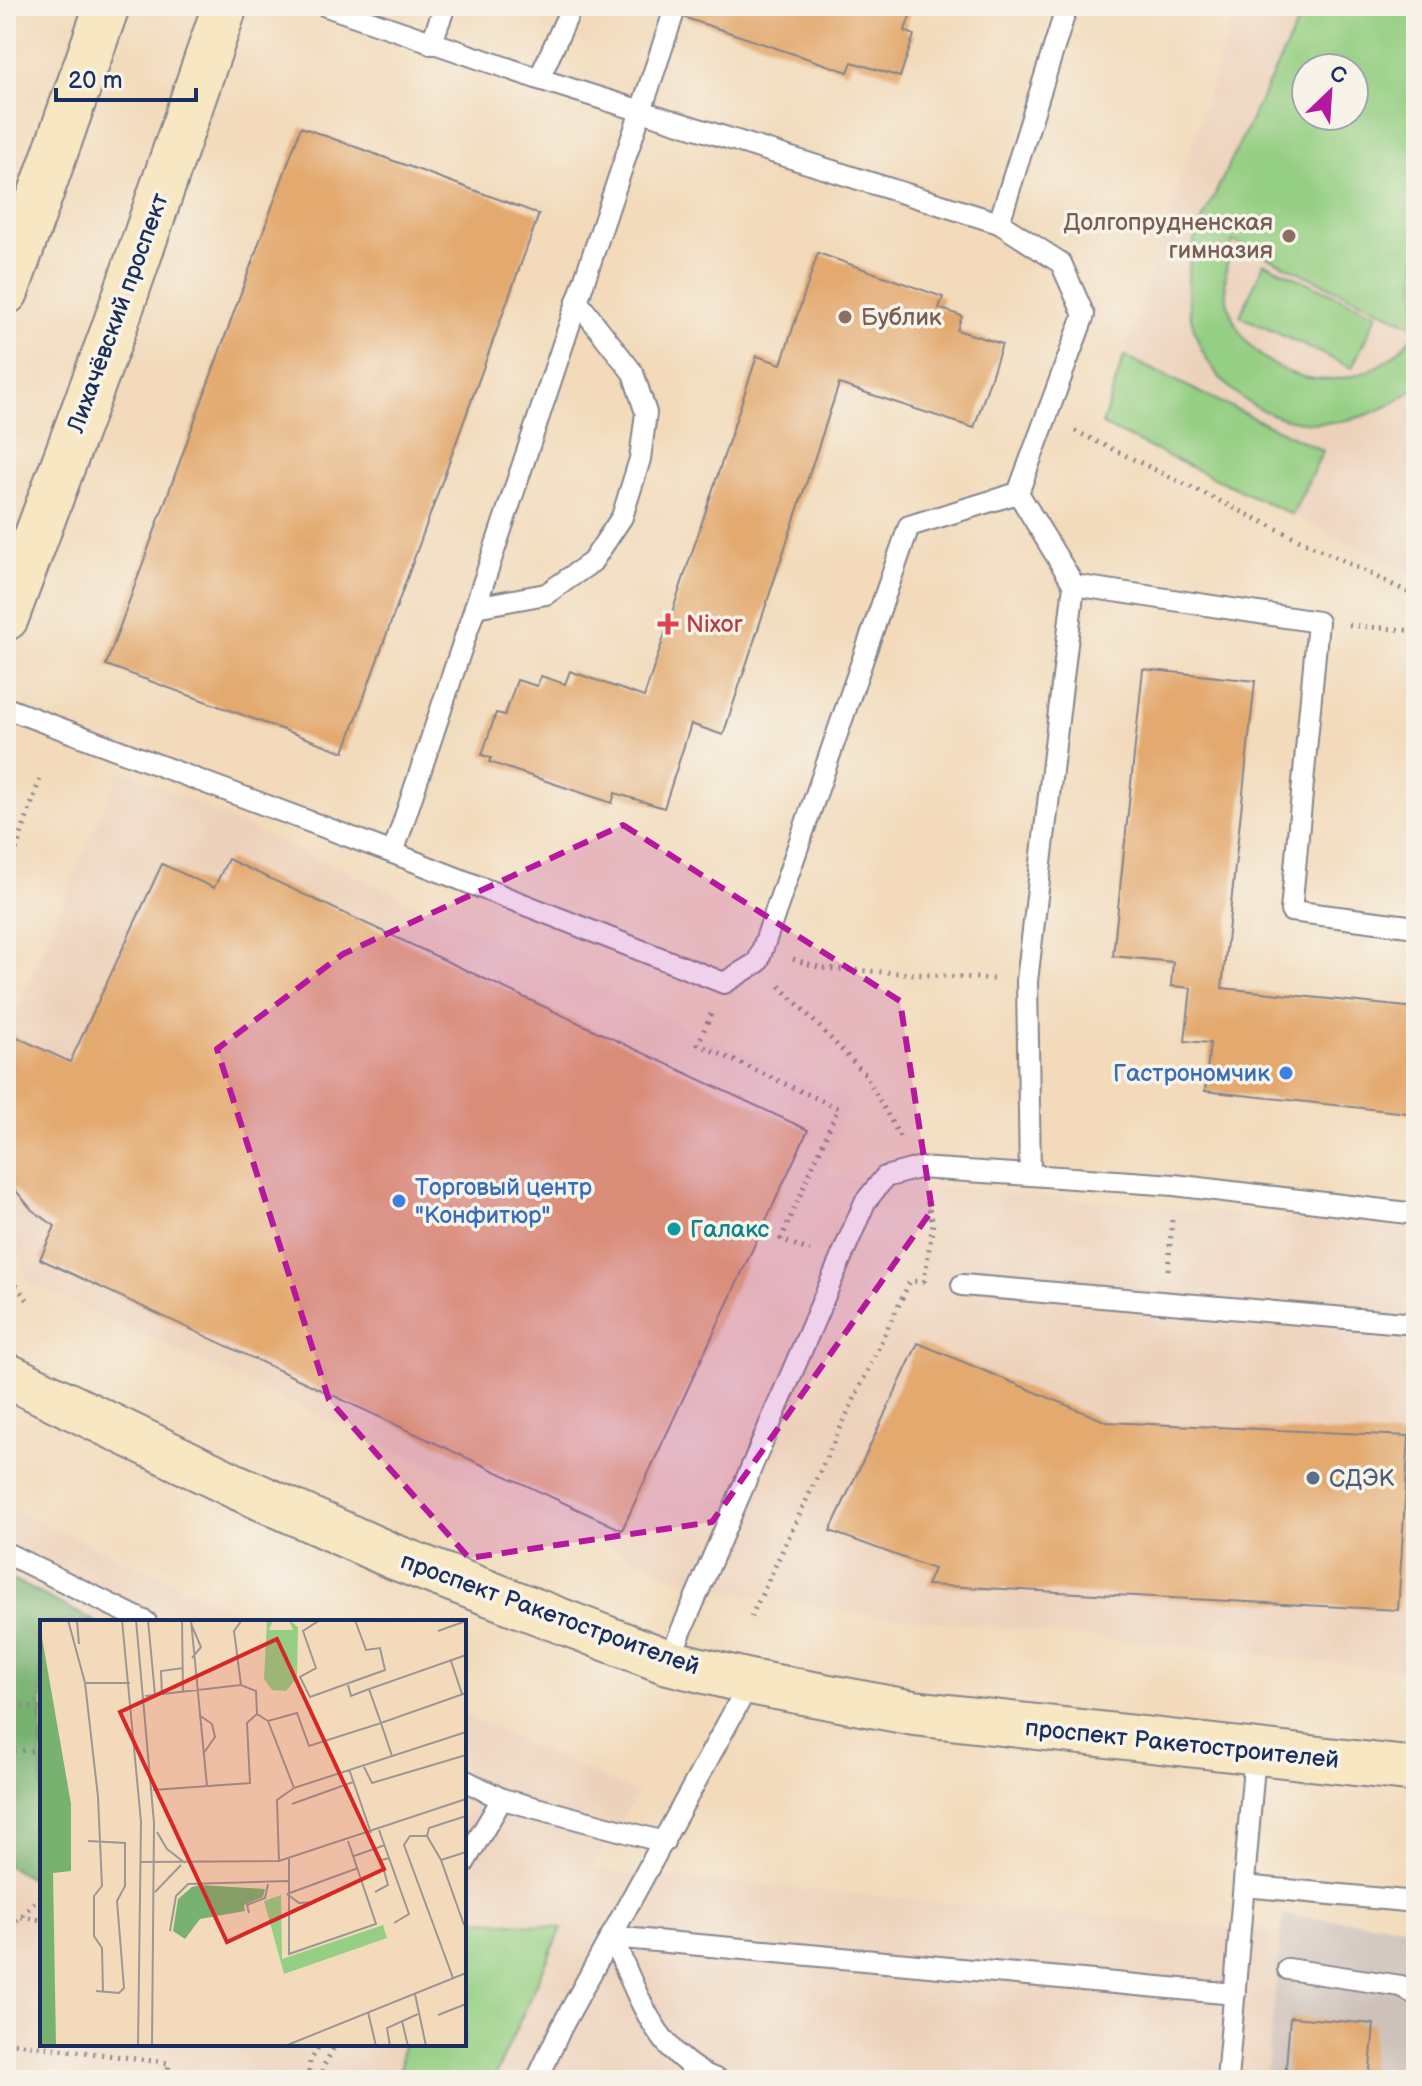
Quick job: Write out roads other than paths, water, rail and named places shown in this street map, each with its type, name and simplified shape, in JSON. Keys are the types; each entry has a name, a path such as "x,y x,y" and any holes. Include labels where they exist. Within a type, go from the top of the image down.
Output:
{"main road":[{"path":"6,292 107,6"},
{"name":"Лихачёвский проспект","path":"6,618 113,331 225,6"},
{"name":"проспект Ракетостроителей","path":"6,1375 365,1545 668,1662 750,1682 914,1713 1416,1770"}],"lane":[{"path":"326,6 376,15 431,44 999,223 1061,263 1084,315 1018,493"},
{"path":"431,44 445,6"},
{"path":"539,79 572,6"},
{"path":"393,853 676,6"},
{"path":"999,223 1067,6"},
{"path":"475,607 546,594 592,562 622,517 640,459 646,413 633,373 577,301"},
{"path":"1018,493 1074,585 1027,981 1030,1175"},
{"path":"6,708 393,853 724,983 759,956 909,526 1018,493"},
{"path":"1074,585 1318,622 1291,911 1416,927"},
{"path":"668,1662 836,1262 865,1202 885,1177 918,1168 1174,1185 1416,1214"},
{"path":"962,1285 1416,1324"},
{"path":"6,1553 142,1620"},
{"path":"537,2080 561,2028 750,1682"},
{"path":"1227,2080 1255,1754"},
{"path":"466,1781 502,1799 664,1842"},
{"path":"466,1860 502,1799"},
{"path":"1244,1886 1416,1902"},
{"path":"612,1937 1235,1994"},
{"path":"612,1937 652,2025 672,2051 698,2073 718,2080"},
{"path":"1288,1969 1401,1986 1416,1995"}],"place":[{"name":"Долгопрудненская гимназия","path":"1289,236"},
{"name":"Бублик","path":"845,317"},
{"name":"Nixor","path":"668,624"},
{"name":"Гастрономчик","path":"1286,1073"},
{"name":"Торговый центр \"Конфитюр\"","path":"399,1201"},
{"name":"Галакс","path":"674,1229"},
{"name":"СДЭК","path":"1313,1478"}]}
